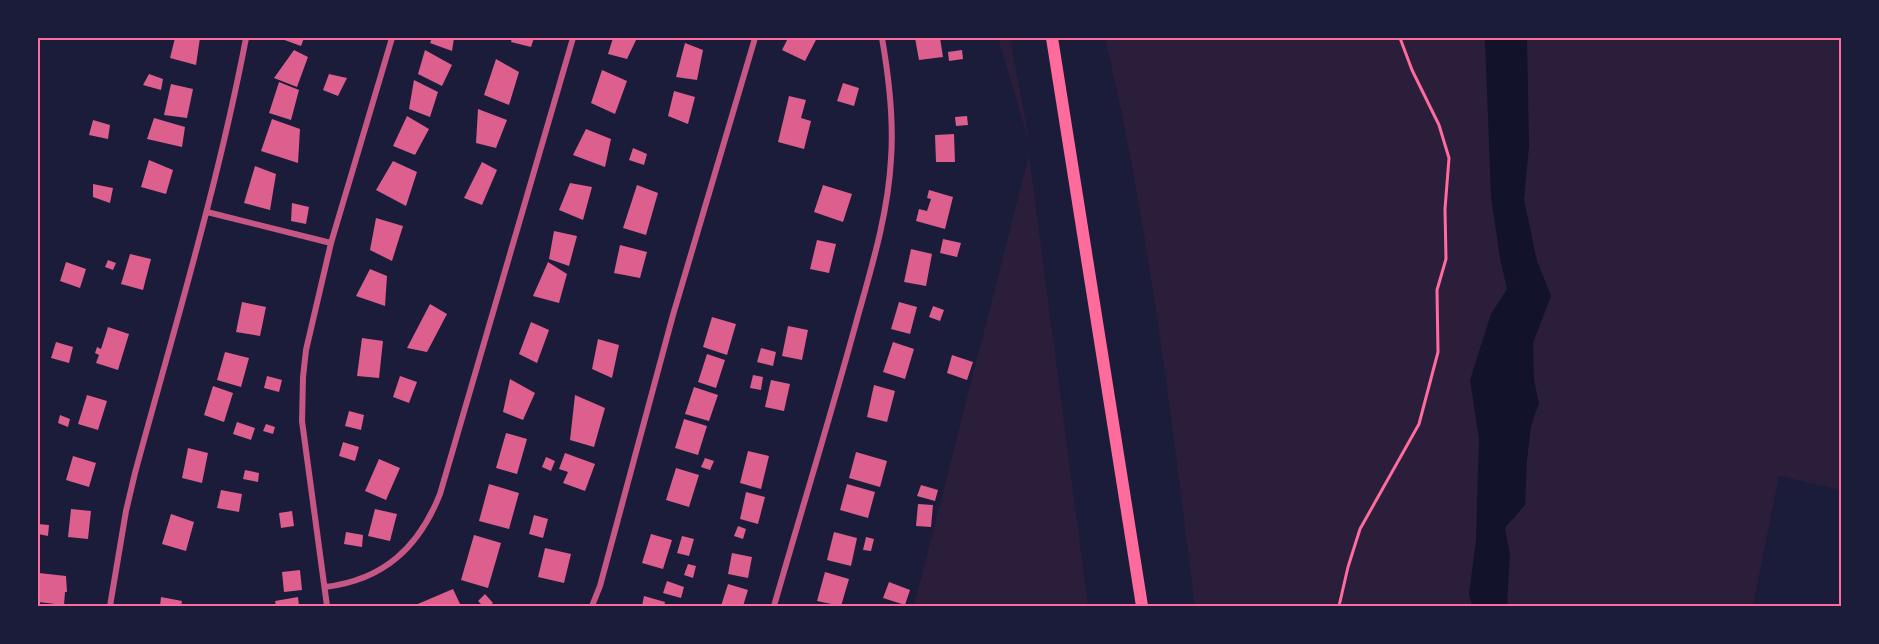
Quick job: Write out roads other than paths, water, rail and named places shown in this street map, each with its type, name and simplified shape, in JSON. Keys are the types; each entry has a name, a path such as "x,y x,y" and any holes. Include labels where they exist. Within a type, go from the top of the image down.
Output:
{"main road":[{"path":"1052,38 1142,606"}],"street":[{"path":"110,606 126,511 135,473 207,212 232,110 246,38"},
{"path":"327,606 302,421 306,350 331,243 392,38"},
{"path":"325,588 348,585 376,572 394,560 411,544 433,512 573,38"},
{"path":"592,606 600,586 682,282 755,38"},
{"path":"774,606 832,414 882,224 888,187 892,133 890,95 882,38"},
{"path":"207,212 331,243"}]}
